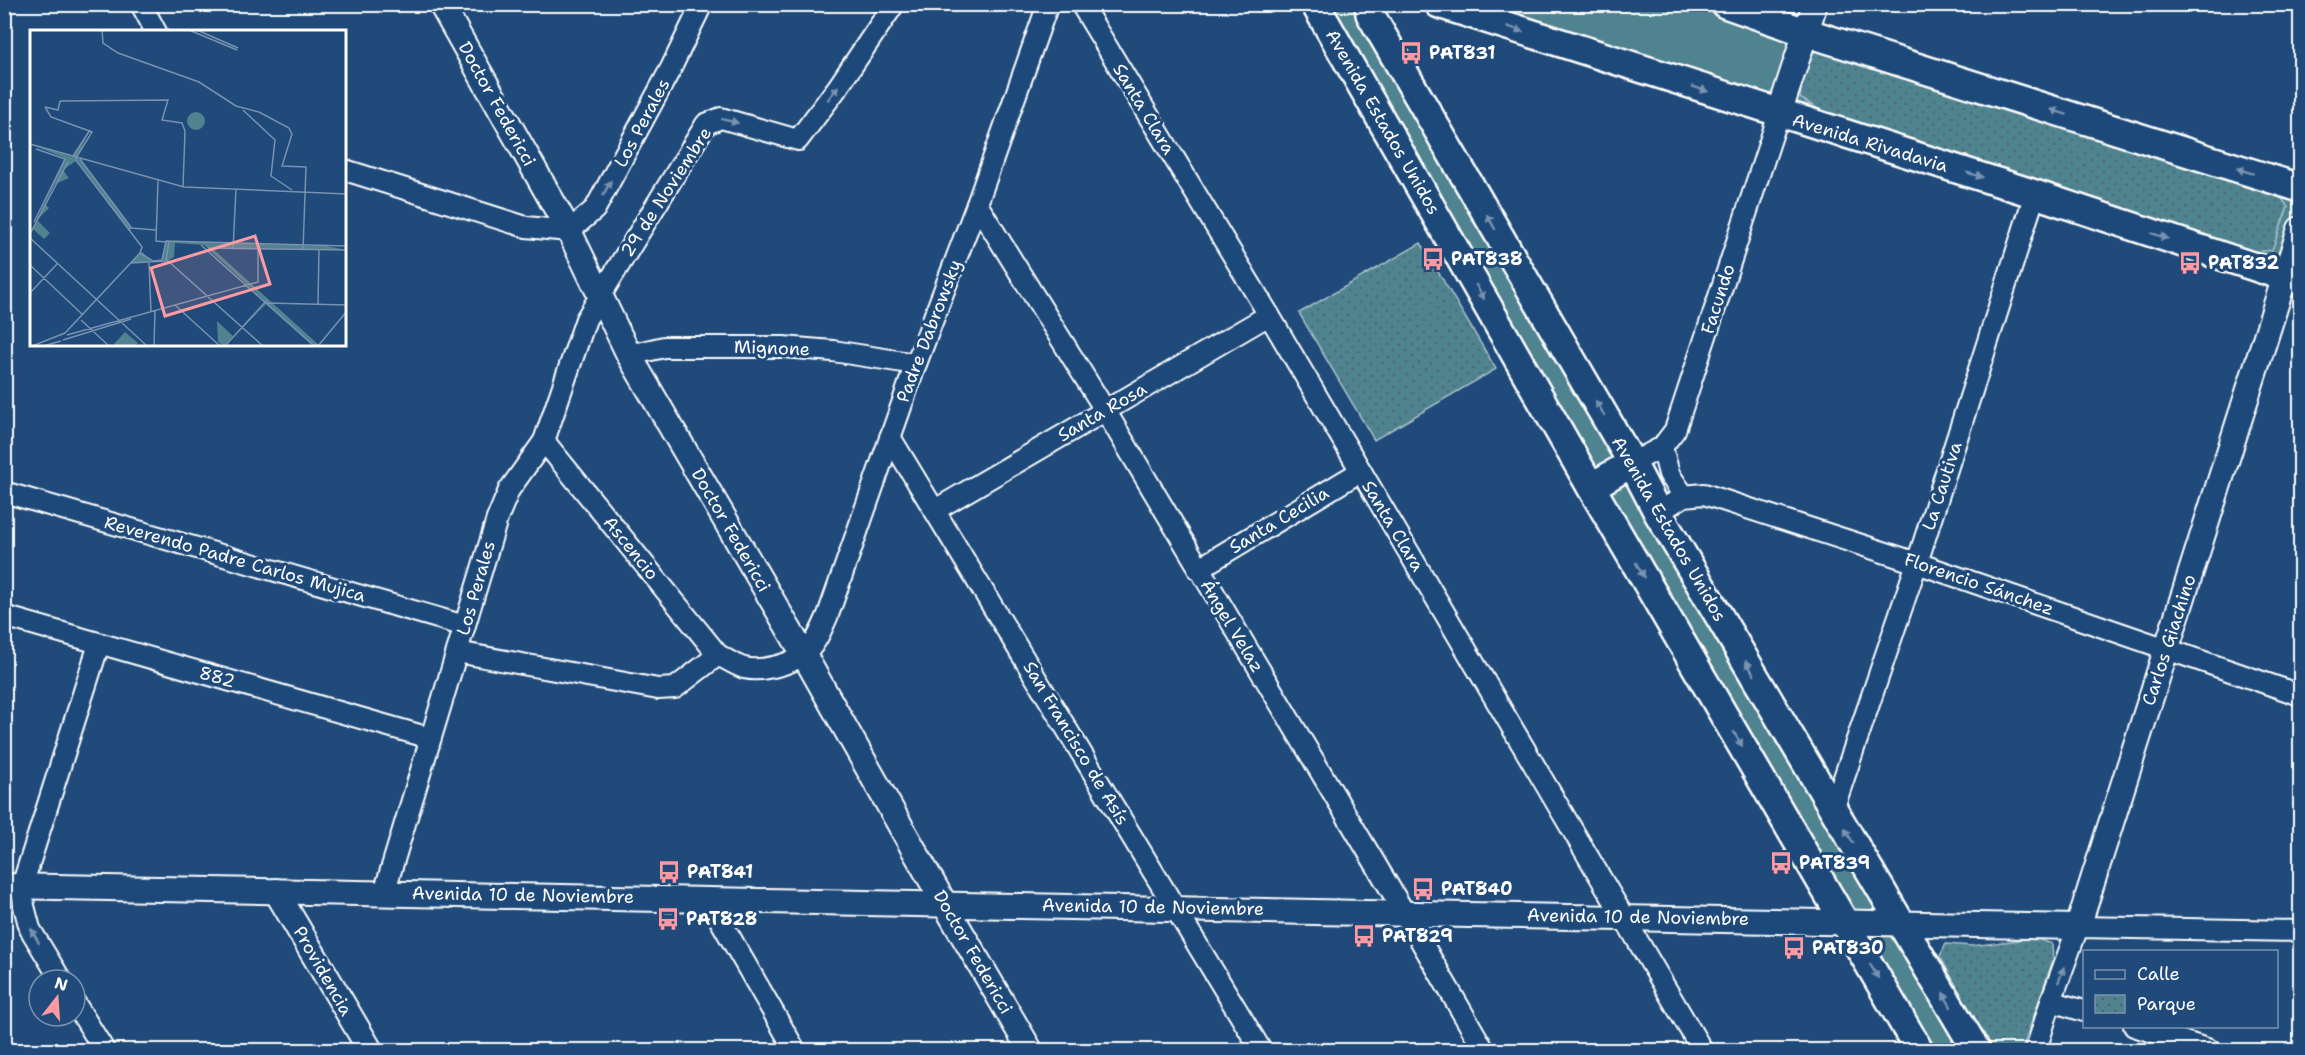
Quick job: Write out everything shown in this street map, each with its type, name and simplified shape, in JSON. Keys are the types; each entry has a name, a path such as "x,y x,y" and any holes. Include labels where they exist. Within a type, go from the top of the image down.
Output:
{"main road":[{"name":"Avenida Estados Unidos","path":"1315,4 1591,487 1919,1050"},
{"name":"Avenida Estados Unidos","path":"1369,4 1370,14 1632,463 1658,513 1976,1050"},
{"name":"Avenida Rivadavia","path":"1439,4 2035,194 2292,279"},
{"path":"1725,4 1805,32 2301,188"},
{"path":"1591,487 1632,463"},
{"path":"1621,538 1658,513"}],"street":[{"path":"141,4 155,30"},
{"name":"Doctor Federicci","path":"441,4 569,231 629,355 1030,1050"},
{"name":"Los Perales","path":"569,231 595,208 672,68 702,4"},
{"name":"29 de Noviembre","path":"600,296 706,124 721,118 798,140 838,87 894,4"},
{"name":"Padre Dabrowsky","path":"804,655 820,634 828,615 915,364 977,204 1048,4"},
{"name":"Santa Clara","path":"1081,4 1269,315 1701,1050"},
{"path":"1779,114 1815,4"},
{"name":"Facundo","path":"1632,463 1662,447 1675,430 1779,114"},
{"path":"346,170 526,227 569,231"},
{"name":"La Cautiva","path":"1833,810 1917,562 2035,194"},
{"name":"Ángel Velaz","path":"977,204 1105,410 1484,1050"},
{"name":"Carlos Giachino","path":"2036,1050 2051,1000 2078,927 2167,648 2292,279 2301,229"},
{"name":"Los Perales","path":"384,893 497,519 509,490 543,441 580,333 600,296"},
{"name":"Santa Rosa","path":"935,510 1269,315"},
{"name":"Mignone","path":"629,355 664,347 783,347 833,351 915,364"},
{"name":"San Francisco de Asís","path":"890,437 1261,1050"},
{"name":"Ascencio","path":"543,441 718,655"},
{"path":"1658,513 1684,496 1669,474 1662,447"},
{"name":"Santa Cecilia","path":"1198,569 1361,471"},
{"name":"Reverendo Padre Carlos Mujica","path":"4,492 465,626"},
{"name":"Florencio Sánchez","path":"1684,496 1704,494 1917,562 2301,695"},
{"name":"882","path":"4,616 430,738"},
{"path":"54,968 30,929 24,906 13,886 99,644"},
{"path":"457,652 658,689 675,688 718,655 741,667 757,670 773,667 804,655"},
{"name":"Avenida 10 de Noviembre","path":"13,886 2301,931"},
{"name":"Providencia","path":"276,891 370,1050"},
{"path":"708,899 795,1050"},
{"path":"2051,1000 2083,1010"},
{"path":"87,1022 104,1050"},
{"path":"2140,1028 2210,1050"}],"green space":[{"path":"1315,5 1369,5 1976,1050 1919,1050"},
{"path":"1439,5 1725,5 2300,188 2300,282"},
{"path":"1830,48 2277,192 2288,207 2272,250 2251,252 1820,110 1800,98 1802,81 1811,53"},
{"path":"1421,243 1496,369 1374,440 1299,313"},
{"path":"2035,938 2052,944 2053,960 2022,1050 1991,1050 1940,956 1946,944 1972,946"}],"place":[{"name":"PAT831","path":"1411,53"},
{"name":"PAT838","path":"1433,259"},
{"name":"PAT832","path":"2190,263"},
{"name":"PAT839","path":"1781,863"},
{"name":"PAT841","path":"669,872"},
{"name":"PAT840","path":"1423,889"},
{"name":"PAT828","path":"668,919"},
{"name":"PAT829","path":"1364,936"},
{"name":"PAT830","path":"1794,948"}]}
